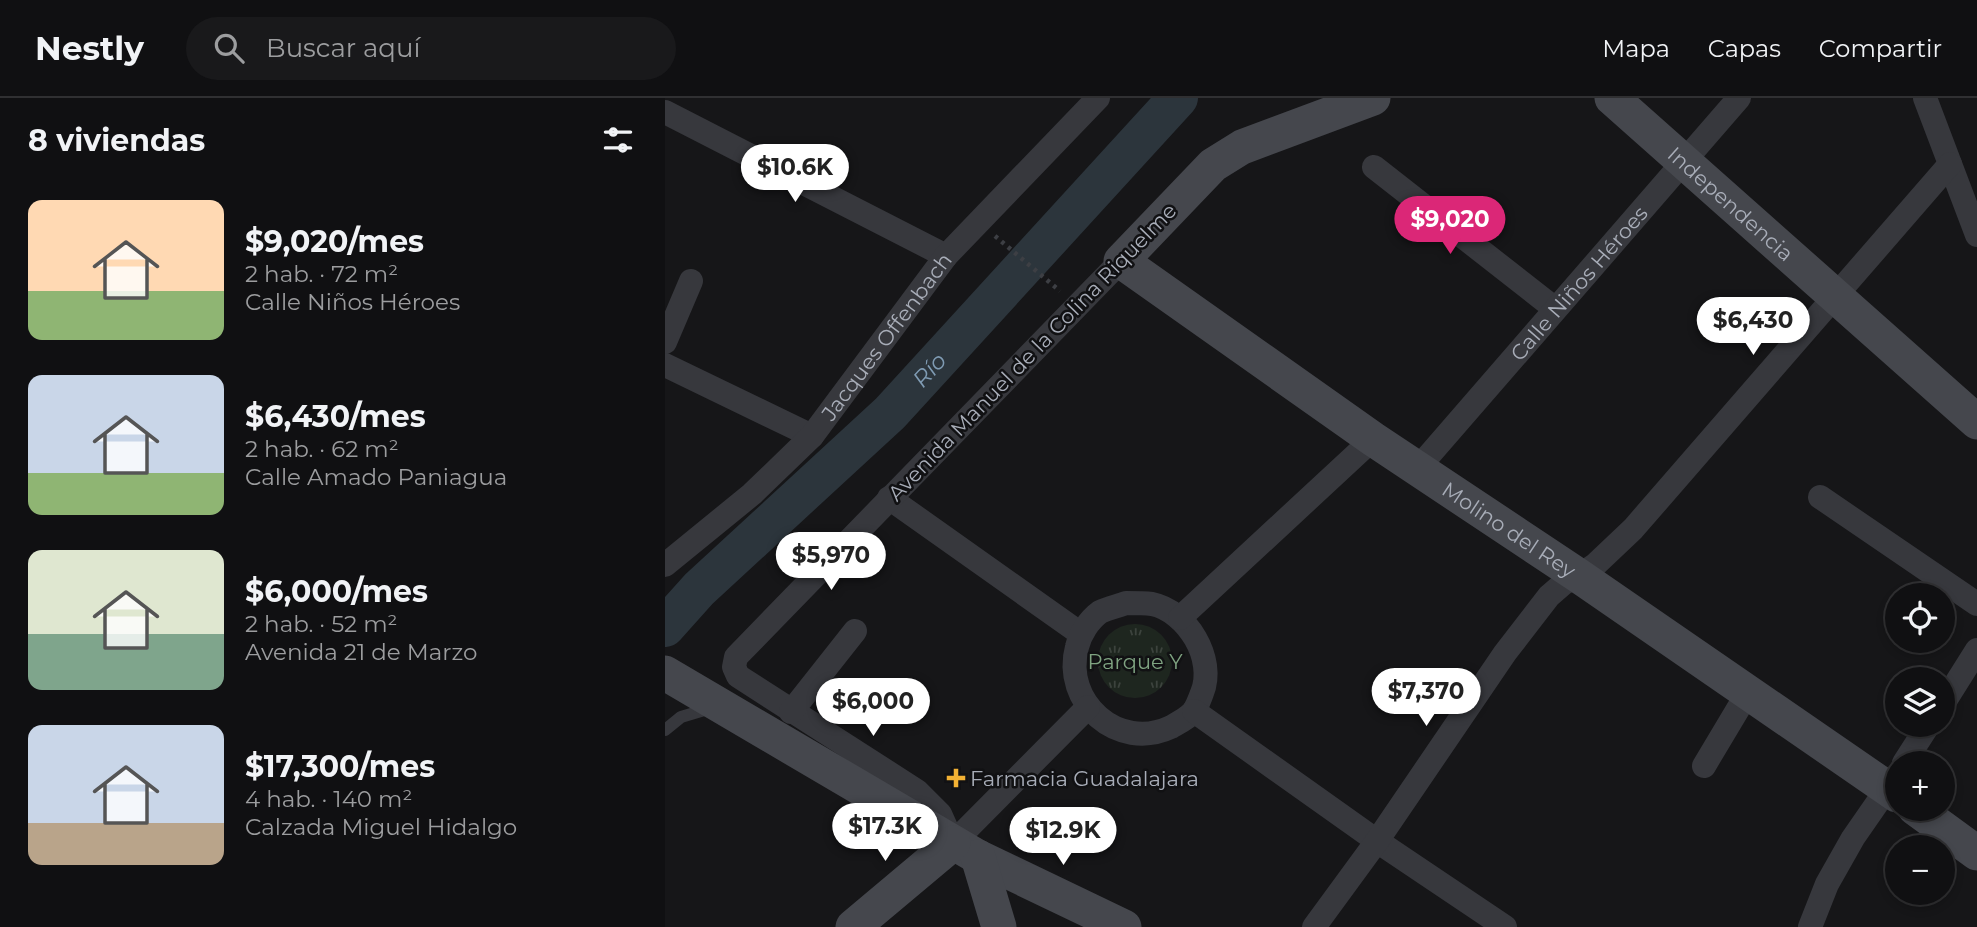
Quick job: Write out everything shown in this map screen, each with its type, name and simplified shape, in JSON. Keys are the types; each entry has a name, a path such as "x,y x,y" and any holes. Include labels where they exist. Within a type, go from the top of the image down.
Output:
{"street":[{"name":"Jacques Offenbach","path":"665,565 753,494 812,436 946,256 1098,98"},
{"name":"Avenida Manuel de la Colina Riquelme","path":"791,712 739,676 734,667 736,657 1213,165 1242,147 1374,98"},
{"name":"Independencia","path":"1612,98 1977,422"},
{"name":"Calle Niños Héroes","path":"1418,468 1738,98"},
{"path":"1925,98 1977,235"},
{"path":"665,112 946,256"},
{"path":"1314,927 1377,841 1505,653 1549,596 1612,550 1633,529 1950,164"},
{"path":"1374,167 1554,308"},
{"name":"Molino del Rey","path":"1121,261 1373,439 1579,576 1747,694 1885,777"},
{"path":"665,342 691,281"},
{"path":"665,365 812,436"},
{"path":"1180,618 1373,439"},
{"path":"1820,497 1977,604"},
{"path":"890,498 1080,634"},
{"path":"1126,603 1154,604 1180,618 1197,640 1204,662 1204,688 1194,711 1178,724 1160,732 1141,734 1121,730 1103,721 1088,707 1075,684 1073,660 1080,634 1099,613 1126,603"},
{"path":"855,631 791,712 917,791 940,814 965,850 999,927"},
{"path":"1955,685 1977,650"},
{"path":"665,673 965,850 1124,927"},
{"path":"1704,766 1747,694"},
{"path":"853,927 965,850 1088,707"},
{"path":"1194,711 1377,841 1505,927"},
{"path":"1810,927 1827,884 1853,838 1885,803"},
{"name":"Molino del Rey","path":"1940,821 1977,853"}],"lane":[{"path":"665,730 709,700"}],"path":[{"path":"992,234 1061,292"}],"green space":[{"name":"Parque Y","path":"1128,624 1142,624 1156,630 1166,640 1172,661 1166,682 1156,692 1142,698 1128,698 1114,692 1104,682 1098,668 1098,654 1104,640 1114,630"}],"waterway":[{"name":"Río","path":"665,627 699,589 890,413 1178,98"}],"place":[{"name":"Farmacia Guadalajara","path":"956,778"}]}
